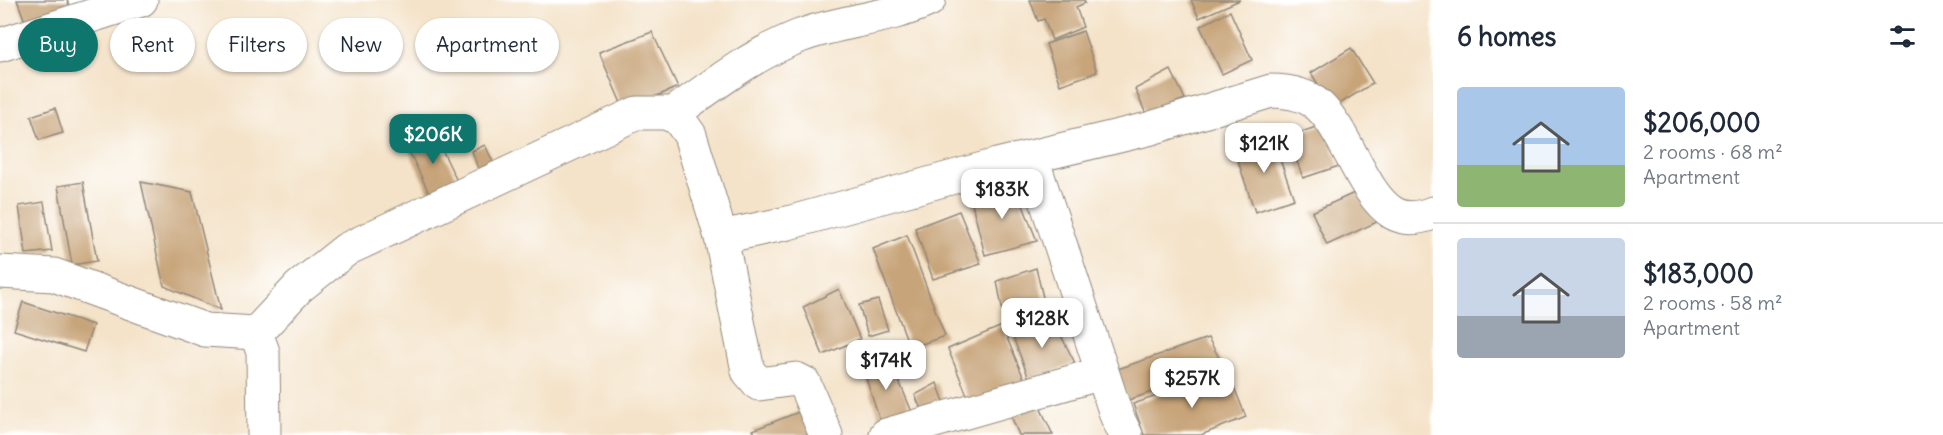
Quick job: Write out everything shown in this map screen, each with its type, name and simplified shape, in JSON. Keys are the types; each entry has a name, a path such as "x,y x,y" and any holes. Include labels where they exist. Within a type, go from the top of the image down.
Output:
{"street":[{"path":"0,45 141,0"},
{"path":"671,115 730,72 801,36 903,12 928,0"},
{"path":"722,237 788,223 997,165 1148,129 1271,91 1288,92 1318,105 1335,125 1379,200 1393,213 1407,218 1433,213"},
{"path":"256,333 299,287 347,249 637,113 651,111 678,118 690,135 722,237 748,371 759,384 796,379 804,383 826,435"},
{"path":"1032,158 1102,373 1125,435"},
{"path":"0,272 54,274 205,330 256,333"},
{"path":"256,333 263,352 264,435"},
{"path":"886,435 1102,373"}],"building":[{"path":"17,0 67,0 70,8 42,18 24,18"},
{"path":"1030,0 1084,0 1085,3 1076,7 1083,27 1052,40 1044,19 1038,21"},
{"path":"1191,0 1240,0 1199,18"},
{"path":"1230,11 1252,60 1222,74 1200,26"},
{"path":"1083,31 1097,72 1060,85 1046,44"},
{"path":"652,32 678,87 624,110 599,52"},
{"path":"1351,48 1373,83 1333,108 1311,73"},
{"path":"1171,70 1185,99 1146,114 1135,89"},
{"path":"55,108 63,133 39,140 31,116"},
{"path":"1324,124 1339,166 1303,178 1288,137"},
{"path":"436,137 457,181 429,193 409,151"},
{"path":"1272,137 1294,199 1255,212 1234,149"},
{"path":"485,145 493,162 478,169 472,151"},
{"path":"83,182 97,261 72,265 58,186"},
{"path":"141,182 192,192 221,310 164,286"},
{"path":"1015,185 1037,241 985,255 970,196"},
{"path":"1361,190 1377,222 1327,245 1312,212"},
{"path":"44,202 52,251 26,254 19,206"},
{"path":"959,211 981,264 933,279 915,228"},
{"path":"907,235 945,336 910,348 873,249"},
{"path":"1036,268 1046,310 1004,319 997,281"},
{"path":"839,289 860,339 823,355 803,307"},
{"path":"878,300 888,330 868,336 859,305"},
{"path":"23,302 93,325 84,352 14,330"},
{"path":"1052,318 1075,363 1030,381 1011,332"},
{"path":"1002,326 1025,381 970,402 948,349"},
{"path":"1208,338 1225,368 1128,400 1115,370"},
{"path":"889,357 912,412 881,424 862,366"},
{"path":"1228,372 1246,417 1201,435 1144,435 1133,404"},
{"path":"937,383 945,404 923,414 915,395"},
{"path":"1039,405 1053,435 1019,435 1011,416"},
{"path":"806,409 817,435 756,435 753,430"}]}
